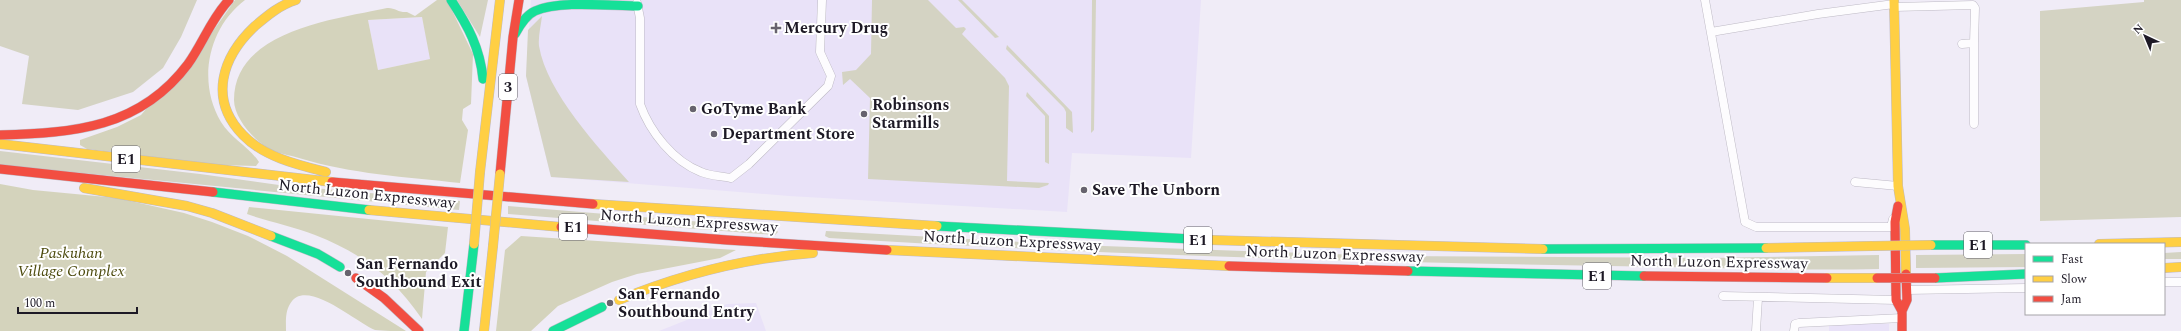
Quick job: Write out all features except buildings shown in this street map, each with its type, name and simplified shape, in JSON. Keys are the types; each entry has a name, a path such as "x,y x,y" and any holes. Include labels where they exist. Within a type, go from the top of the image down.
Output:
{"main road":[{"path":"0,135 77,131 127,116 152,102 181,73 195,53 216,15 229,0"},
{"path":"296,0 260,21 238,43 226,60 222,81 225,110 242,134 259,149 273,156 300,166 386,186"},
{"path":"451,0 479,48 482,60 486,124"},
{"name":"3","path":"464,331 474,244 480,172 500,0"},
{"name":"3","path":"484,331 513,37 519,0"},
{"path":"513,37 527,17 536,10 564,6 638,3"},
{"path":"1895,4 1898,186 1905,229 1907,290 1907,300 1902,314 1902,331"},
{"name":"North Luzon Expressway","path":"0,144 88,155 386,186 729,215 1166,239 1582,250 2025,245"},
{"name":"North Luzon Expressway","path":"0,169 419,215 727,240 1175,265 1525,274 1877,278 1935,278 2025,274"},
{"path":"0,172 187,206 212,213 318,254 340,267"},
{"path":"1899,196 1895,222 1896,300 1902,314"},
{"path":"2140,243 2181,242"},
{"path":"619,300 687,274 747,260 804,254 888,250"},
{"path":"2165,268 2181,267"},
{"path":"356,278 384,298 419,331"},
{"path":"553,331 602,307"}],"street":[{"path":"638,3 640,18 640,104 645,117 659,139 690,167 702,173 731,178 749,164 828,86 831,76 820,52 822,0"},
{"path":"1705,0 1738,189 1746,223 1756,227 1891,227 1893,206 1899,196"},
{"path":"1711,32 1818,14 1895,4 1973,5 1975,8 1974,124"},
{"path":"1962,44 1974,43"},
{"path":"1855,182 1898,186"},
{"path":"2165,282 2181,282"},
{"path":"1907,290 2025,288"},
{"path":"1723,296 1896,300"},
{"path":"1756,331 1758,298"},
{"path":"1794,331 1795,324 1799,323 1828,322 1902,314"},
{"path":"1828,322 1828,331"}],"shaded area":[{"path":"0,0 197,0 181,37 163,68 133,92 78,110 22,104 29,56 0,46"},
{"path":"457,0 488,0 480,37"},
{"name":"Robinsons Starmills","path":"531,0 1201,0 1191,158 1072,153 1067,212 789,196 551,177 526,76"},
{"path":"872,0 928,0 956,28 964,27 966,29 962,34 1005,78 1009,86 1007,181 1049,183 1048,185 1039,188 868,179 870,98 850,79 843,85 842,72 856,70 871,54"},
{"path":"958,0 962,0 999,37 995,38"},
{"path":"1092,0 1096,0 1094,130 1091,133"},
{"path":"2144,0 2181,0 2181,217 2040,221 2040,11 2144,2"},
{"path":"542,16 539,46 544,64 552,82 575,118 629,182 551,177 526,76 528,30"},
{"path":"422,17 431,59 378,70 368,20"},
{"path":"1007,45 1072,112 1073,133 1066,128 1066,112 1064,108 1006,49"},
{"path":"1027,92 1049,116 1049,164 1045,162 1045,116 1026,96"},
{"path":"0,151 200,174 279,185 460,201 459,210 0,165"},
{"path":"508,206 775,228 778,232 775,235 508,214"},
{"path":"826,231 1075,245 1388,256 1710,258 1879,255 1879,269 1778,269 1317,260 1122,253 829,238 825,236"},
{"path":"2181,252 2181,259 2165,259 2165,253"},
{"path":"2025,254 2025,267 1916,268 1916,255"},
{"path":"756,303 766,331 659,331 727,304"},
{"path":"1829,324 1889,324 1889,331 1829,331"}],"green space":[{"path":"235,0 245,0 232,12 222,25 215,40 210,56 208,73 209,90 221,122 225,128 259,162 256,166 218,165 87,149 80,145 80,140 117,127 141,115 211,34"},
{"path":"437,0 447,0 473,54 471,104 463,109 462,120 468,130 460,183 399,177 338,168 280,153 273,151 264,145 252,135 241,121 237,114 234,100 239,76 251,58 269,43 292,32 317,23 387,8 407,12 415,16","holes":["422,17 430,59 378,70 368,20"]},
{"name":"Paskuhan Village Complex","path":"0,184 33,190 117,198 184,213 212,222 248,236 287,256 406,331 375,330 331,304 319,298 307,295 297,297 288,307 286,331 0,331"},
{"path":"249,207 448,227 445,253 426,272 422,319 400,291 376,268 348,250 332,242 298,229 247,214"},
{"path":"521,236 736,250 720,258 637,274 612,282 558,306 531,331 496,331 505,250"}],"traffic: fast":[{"path":"451,0 463,19 476,47 483,79"},
{"path":"515,34 529,15 535,11 545,8 585,4 638,6"},
{"path":"213,192 369,210"},
{"path":"937,226 1211,240"},
{"path":"271,236 318,254 340,267"},
{"path":"464,331 474,244"},
{"path":"1931,245 2025,245"},
{"path":"1543,249 1766,248"},
{"path":"1408,271 1644,276"},
{"path":"1935,278 2025,274"},
{"path":"553,331 602,307"}],"traffic: slow":[{"path":"296,0 269,14 255,26 234,51 227,65 224,79 223,93 225,107 232,121 251,143 271,155 326,172"},
{"path":"480,172 500,0"},
{"path":"1894,0 1898,186 1905,229 1906,274"},
{"path":"0,144 332,182"},
{"path":"474,244 480,172"},
{"path":"493,246 500,174"},
{"path":"84,188 187,206 212,213 271,236"},
{"path":"593,204 937,226"},
{"path":"369,210 561,227"},
{"path":"1211,240 1543,249"},
{"path":"2140,243 2181,242"},
{"path":"1872,246 1931,245"},
{"path":"484,331 493,246"},
{"path":"1766,248 1872,246"},
{"path":"887,250 1229,266"},
{"path":"619,300 666,282 738,263 788,255 813,253"},
{"path":"2165,268 2181,267"},
{"path":"1827,278 1877,278"}],"traffic: jam":[{"path":"0,135 79,129 104,123 127,114 149,102 169,85 188,64 217,15 229,0"},
{"path":"500,174 513,37 519,0"},
{"path":"0,169 213,192"},
{"path":"332,182 593,204"},
{"path":"1898,206 1895,222 1896,300 1902,311"},
{"path":"561,227 727,240 887,250"},
{"path":"1229,266 1408,271"},
{"path":"1902,331 1902,311 1907,300 1906,274"},
{"path":"1644,276 1827,278"},
{"path":"356,278 384,298 419,331"},
{"path":"1877,278 1935,278"}],"place":[{"name":"Mercury Drug","path":"776,28"},
{"name":"GoTyme Bank","path":"693,109"},
{"name":"Robinsons Starmills","path":"864,114"},
{"name":"Department Store","path":"714,134"},
{"name":"Save The Unborn","path":"1084,190"},
{"name":"San Fernando Southbound Exit","path":"348,273"},
{"name":"San Fernando Southbound Entry","path":"610,303"}]}
